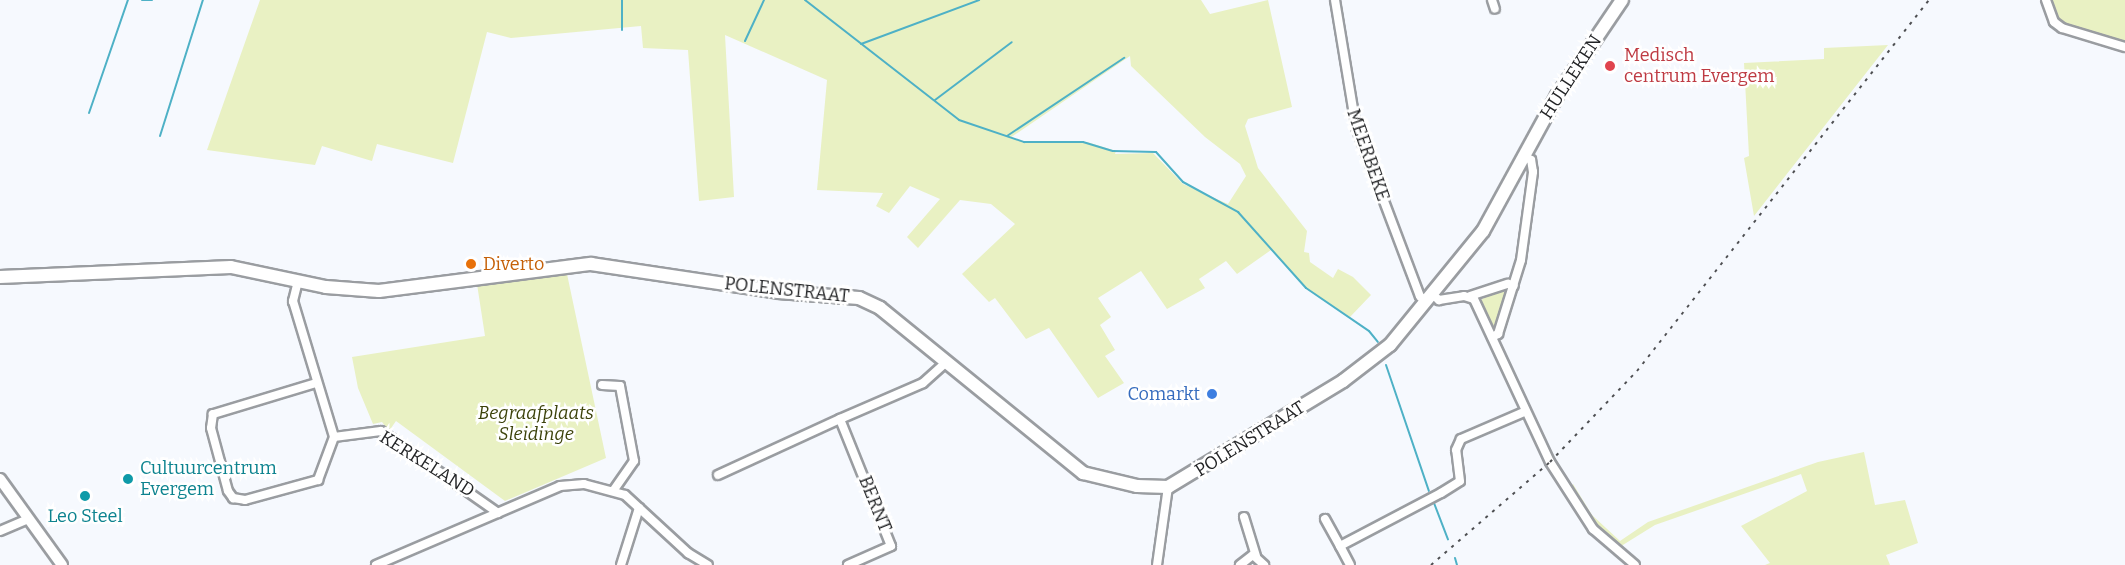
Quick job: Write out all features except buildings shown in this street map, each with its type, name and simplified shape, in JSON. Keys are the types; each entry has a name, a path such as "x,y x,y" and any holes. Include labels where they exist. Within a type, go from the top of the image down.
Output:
{"main road":[{"name":"HULLEKEN","path":"1380,353 1429,299 1483,231 1568,79 1622,0"},
{"name":"POLENSTRAAT","path":"0,277 231,267 338,289 387,290 591,264 778,292 859,298 880,308 1083,473 1137,486 1168,487 1232,451 1380,353"}],"street":[{"name":"MEERBEKE","path":"1335,0 1359,140 1420,296 1429,299"},
{"path":"1492,0 1495,9"},
{"path":"2046,0 2054,22 2062,28 2125,47"},
{"path":"1492,337 1498,333 1521,260 1533,172 1531,160 1524,156"},
{"path":"298,280 293,301 315,382 334,437 318,480 245,500 233,498 228,491 211,428 213,414 315,382"},
{"path":"1429,299 1470,296 1508,284 1514,286"},
{"path":"1470,296 1492,337 1524,412 1550,462 1593,529 1635,565"},
{"path":"718,475 923,383 945,363"},
{"path":"602,385 620,386 634,460 614,490"},
{"path":"1340,546 1456,485 1461,478 1456,450 1461,439 1524,412"},
{"name":"BERNT","path":"840,419 891,546 848,565"},
{"name":"KERKELAND","path":"334,437 381,431 498,513"},
{"path":"0,479 62,565"},
{"path":"376,565 560,486 584,484 614,490 639,508 688,553 708,565"},
{"path":"1157,565 1168,487"},
{"path":"621,565 639,508"},
{"path":"1244,517 1256,556 1264,565"},
{"path":"0,531 28,519"},
{"path":"1325,519 1350,565"},
{"path":"1240,565 1246,556 1256,556"}],"green space":[{"path":"260,0 1201,0 1210,14 1268,0 1292,107 1248,119 1245,126 1258,168 1307,231 1304,252 1309,253 1310,262 1333,278 1338,269 1353,277 1371,295 1350,317 1306,288 1271,250 1237,274 1226,261 1199,279 1205,288 1167,309 1141,271 1098,298 1111,317 1100,325 1115,350 1105,356 1124,383 1098,398 1049,328 1026,339 995,298 989,302 962,274 1015,224 991,204 960,200 918,248 907,237 940,199 910,186 889,213 876,206 883,193 817,190 827,80 725,35 734,197 699,201 688,50 643,48 641,26 511,38 487,32 453,163 377,144 372,161 322,146 315,165 207,150","holes":["1130,56 1131,66 1205,137 1240,164 1246,176 1228,204 1183,184 1153,153 1115,154 1116,151 1087,142 1029,143 1010,138"]},
{"path":"2049,0 2125,0 2125,44 2059,23"},
{"path":"1888,45 1754,216 1744,158 1749,156 1744,63 1824,59 1824,48"},
{"name":"Begraafplaats Sleidinge","path":"567,274 606,458 505,501 396,421 389,431 382,422 373,424 358,388 352,357 485,336 477,284"},
{"path":"1503,290 1506,294 1498,325 1492,327 1482,306 1482,299"},
{"path":"1864,452 1875,505 1905,500 1918,543 1886,555 1890,565 1765,565 1770,563 1741,526 1807,491 1801,474 1655,525 1618,548 1597,529 1570,490 1573,484 1592,515 1620,541 1648,522 1818,462"}],"waterway":[{"path":"89,113 128,0"},
{"path":"142,0 152,0"},
{"path":"160,136 203,0"},
{"path":"622,0 622,30"},
{"path":"745,41 764,0"},
{"path":"805,0 959,120 1024,142 1083,142 1113,151 1156,152 1183,182 1238,212 1306,288 1369,331 1378,342"},
{"path":"861,44 979,0"},
{"path":"935,100 1012,42"},
{"path":"1007,136 1124,58"},
{"path":"1386,365 1429,491"},
{"path":"1434,503 1448,539"},
{"path":"1455,558 1457,565"}],"railway":[{"path":"1431,565 1550,462 1637,371 1929,0"}],"place":[{"name":"Medisch centrum Evergem","path":"1610,66"},
{"name":"Diverto","path":"471,264"},
{"name":"Comarkt","path":"1212,394"},
{"name":"Cultuurcentrum Evergem","path":"128,479"},
{"name":"Leo Steel","path":"85,496"}]}
